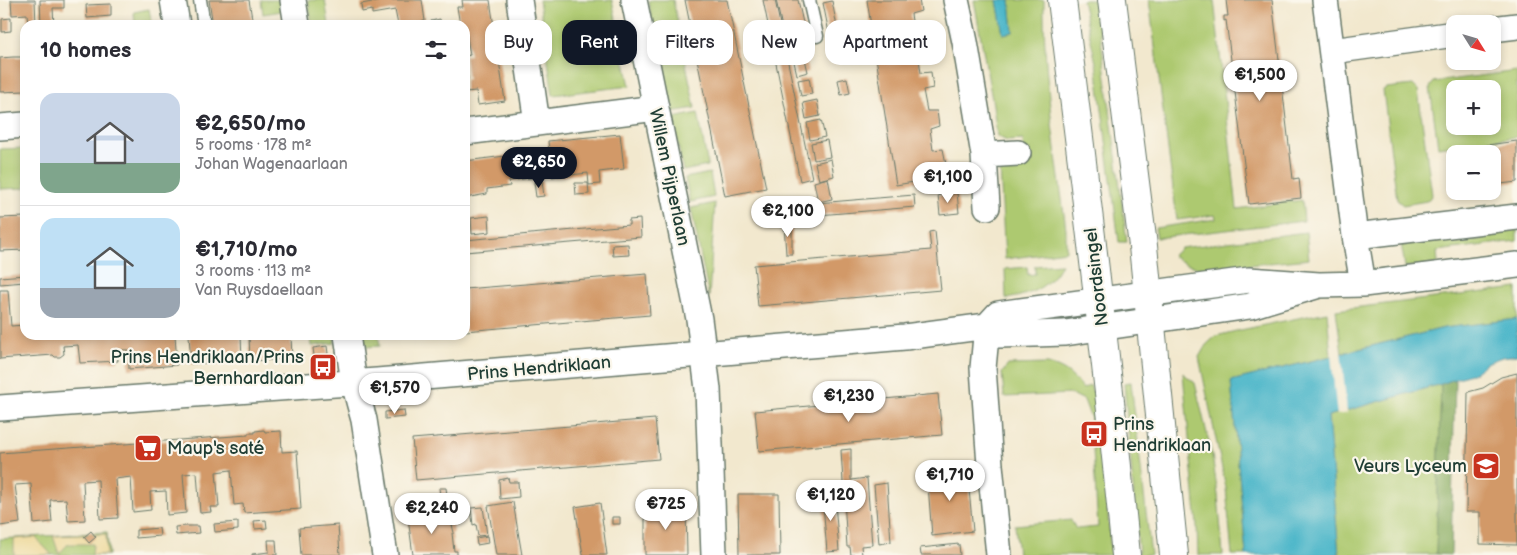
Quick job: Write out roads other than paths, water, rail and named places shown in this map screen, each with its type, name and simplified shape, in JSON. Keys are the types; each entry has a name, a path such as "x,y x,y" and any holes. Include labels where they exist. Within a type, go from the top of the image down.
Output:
{"main road":[{"name":"Noordsingel","path":"1062,0 1101,314 1126,555"},
{"path":"1112,0 1149,307 1174,555"}],"street":[{"path":"173,0 176,20"},
{"path":"293,0 296,20"},
{"path":"519,0 538,123"},
{"name":"Willem Pijperlaan","path":"634,0 699,319 708,389 714,555"},
{"path":"956,0 984,155 986,207"},
{"path":"1325,0 1355,236 1363,284"},
{"path":"1501,28 1517,26"},
{"path":"1332,51 1446,35"},
{"path":"470,131 656,108"},
{"path":"0,127 20,125"},
{"path":"984,155 1018,153"},
{"path":"1355,236 1517,217"},
{"name":"Prins Hendriklaan","path":"0,408 354,383 704,355 905,337 987,326 999,335 1065,333 1101,314 1149,307 1249,280 1319,285 1363,284 1517,265"},
{"path":"987,326 983,368 998,547"},
{"path":"348,340 354,383 364,420 385,555"}],"lane":[{"path":"200,0 203,20"},
{"path":"810,0 817,36"}],"water":[{"path":"997,0 1010,0 1013,32 1003,34"},
{"path":"1517,319 1517,355 1502,357 1486,363 1476,372 1441,384 1328,416 1339,555 1246,555 1231,381 1444,328"}],"place":[{"name":"Prins Hendriklaan/Prins Bernhardlaan","path":"323,367"},
{"name":"Prins Hendriklaan","path":"1094,434"},
{"name":"Maup's saté","path":"148,448"},
{"name":"Veurs Lyceum","path":"1486,466"}]}
